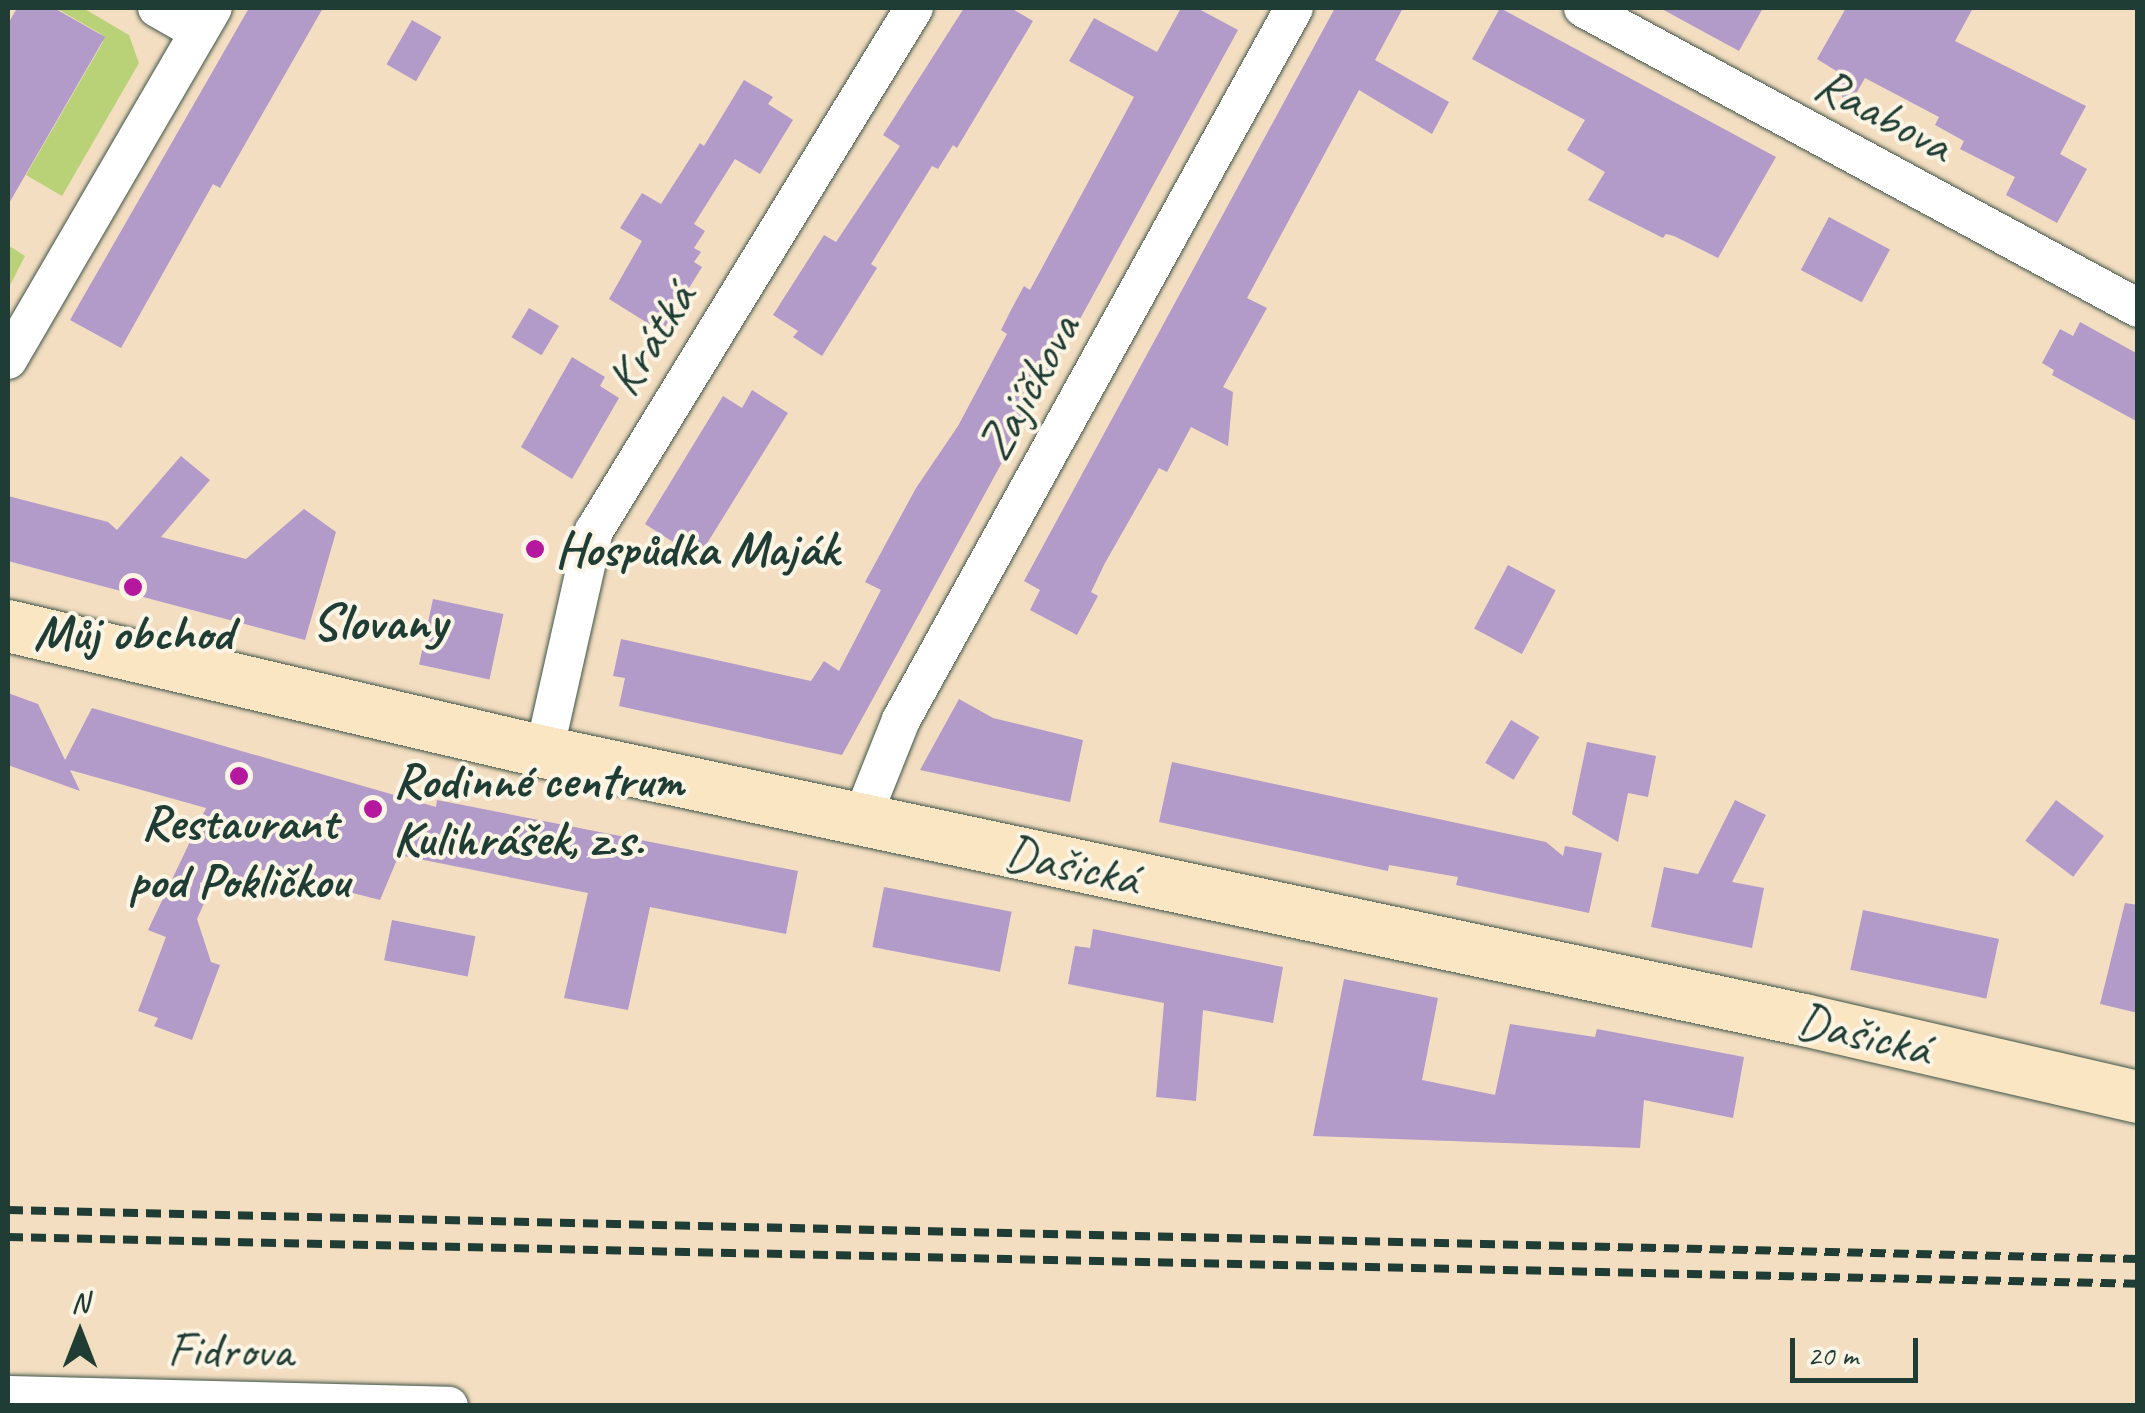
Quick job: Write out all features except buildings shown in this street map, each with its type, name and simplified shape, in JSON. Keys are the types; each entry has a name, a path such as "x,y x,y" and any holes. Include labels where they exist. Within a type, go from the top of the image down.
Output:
{"main road":[{"name":"Dašická","path":"8,626 544,752 1804,1020 2138,1097"}],"street":[{"path":"8,360 206,20 156,8"},
{"name":"Krátká","path":"544,752 594,531 914,8"},
{"name":"Zajíčkova","path":"861,820 900,720 1294,8"},
{"name":"Raabova","path":"1583,8 2138,308"},
{"name":"Fidrova","path":"26,1399 449,1406"}],"green space":[{"path":"56,8 83,8 129,35 139,63 62,196 26,175 103,42 101,34"},
{"path":"8,245 25,256 8,289"}],"railway":[{"path":"8,1210 2138,1259"},
{"path":"8,1237 2138,1284"}],"place":[{"name":"Hospůdka Maják","path":"535,549"},
{"name":"Můj obchod","path":"133,587"},
{"name":"Restaurant pod Pokličkou","path":"239,776"},
{"name":"Rodinné centrum Kulihrášek, z.s.","path":"373,809"}],"district":[{"name":"Slovany","path":"379,623"}]}
